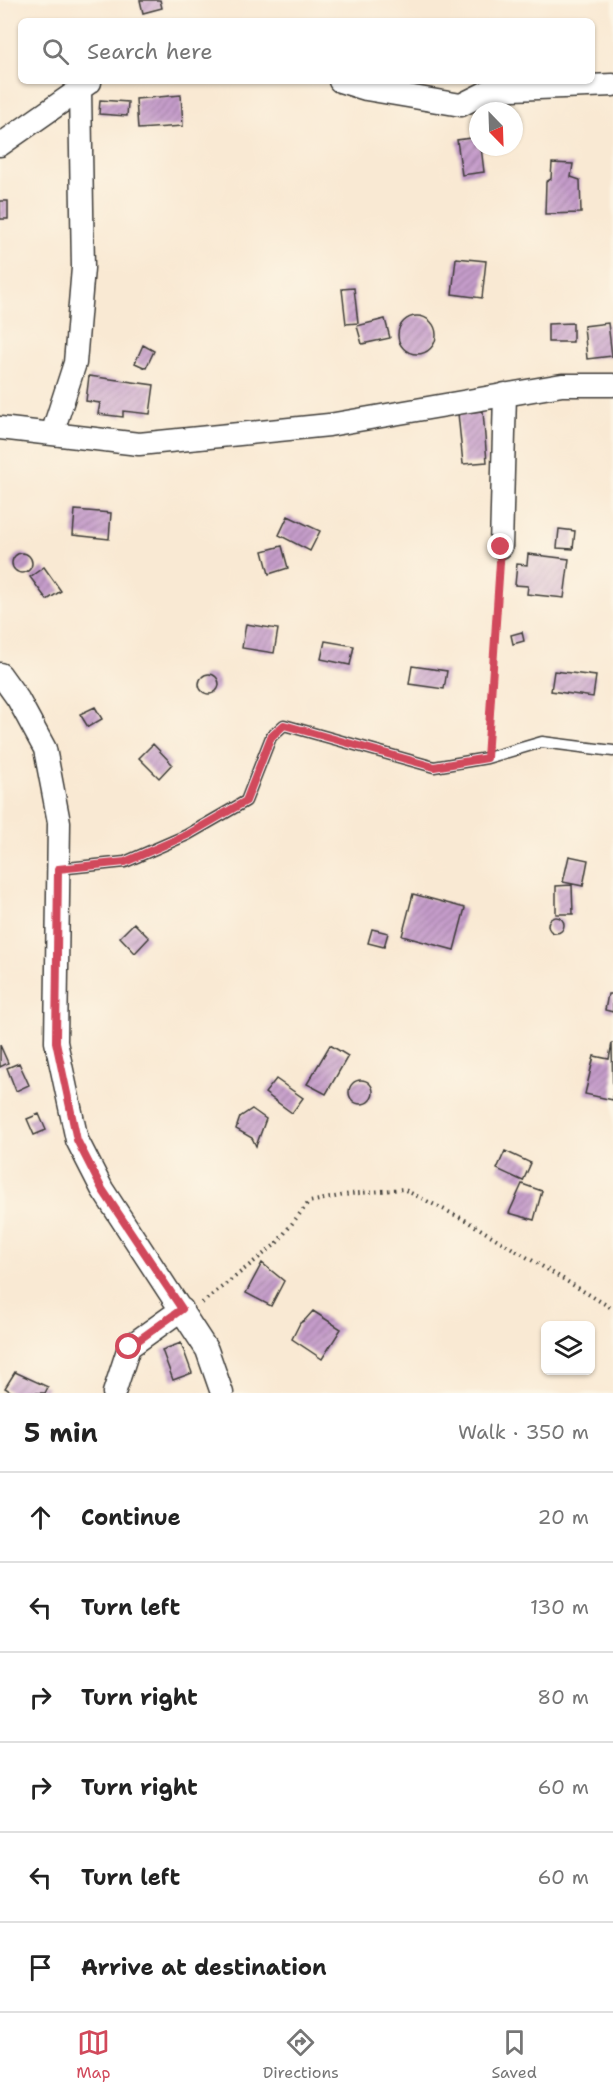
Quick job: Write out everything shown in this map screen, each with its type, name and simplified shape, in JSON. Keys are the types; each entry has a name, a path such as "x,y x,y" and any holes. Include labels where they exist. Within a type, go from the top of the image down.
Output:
{"street":[{"path":"350,84 366,89 461,105 491,90 613,85"},
{"path":"0,145 86,85"},
{"path":"52,434 75,363 83,268 86,85"},
{"path":"0,428 139,444 329,425 562,385 613,385"},
{"path":"501,547 505,394"},
{"path":"0,674 18,699 45,749 59,822 56,1042 77,1140 102,1189 207,1350 222,1393"},
{"path":"114,1393 129,1347 182,1309"}],"lane":[{"path":"58,869 125,862 187,835 246,801 271,737 284,725 434,767 487,758 543,742 613,751"}],"path":[{"path":"487,758 501,547"},
{"path":"182,1309 205,1302 276,1244 309,1202 350,1194 403,1188 465,1220 613,1309"}],"building":[{"path":"140,0 160,0 162,8 143,13"},
{"path":"181,95 183,126 138,129 136,99"},
{"path":"100,100 128,102 127,116 99,114"},
{"path":"469,138 469,156 482,156 484,172 462,175 457,140"},
{"path":"552,163 573,164 571,177 580,180 581,213 545,214 546,182 551,179"},
{"path":"0,201 8,201 8,219 0,219"},
{"path":"456,258 486,261 482,298 452,294"},
{"path":"354,288 358,323 346,324 342,289"},
{"path":"417,316 430,322 436,335 430,348 417,354 404,348 398,335 404,322"},
{"path":"385,319 390,338 362,344 357,326"},
{"path":"573,323 573,342 548,342 548,324"},
{"path":"608,323 612,356 587,359 584,326"},
{"path":"143,345 154,351 146,368 135,363"},
{"path":"89,376 154,385 150,414 123,411 123,417 98,414 100,403 86,401"},
{"path":"483,411 487,462 463,464 458,413"},
{"path":"75,510 111,513 109,539 73,535"},
{"path":"288,516 320,531 310,551 279,535"},
{"path":"559,529 575,531 573,549 557,548"},
{"path":"282,546 288,568 269,574 263,551"},
{"path":"22,553 29,556 32,563 29,570 22,573 15,570 12,563 15,556"},
{"path":"528,554 569,559 564,598 527,594 528,586 515,585 517,564 527,565"},
{"path":"44,567 61,591 47,600 30,577"},
{"path":"246,624 278,629 274,653 242,648"},
{"path":"522,632 524,641 513,644 511,635"},
{"path":"325,641 354,646 350,665 321,659"},
{"path":"412,666 447,671 444,689 409,684"},
{"path":"554,671 596,676 593,697 551,691"},
{"path":"209,674 216,677 219,684 216,691 209,694 202,691 199,684 202,677"},
{"path":"95,707 102,719 88,727 80,714"},
{"path":"153,744 172,764 159,778 139,758"},
{"path":"569,856 588,860 583,886 563,882"},
{"path":"572,885 573,914 556,914 556,886"},
{"path":"413,894 465,908 454,950 402,936"},
{"path":"556,917 564,925 556,933 548,925"},
{"path":"134,923 149,938 135,953 120,937"},
{"path":"372,929 388,933 384,947 368,943"},
{"path":"608,994 613,994 613,1012 605,1010"},
{"path":"612,1043 613,1100 585,1094 594,1056 609,1059"},
{"path":"0,1045 8,1063 0,1067"},
{"path":"330,1045 348,1056 326,1094 307,1084"},
{"path":"19,1063 29,1085 16,1091 7,1068"},
{"path":"276,1079 303,1098 292,1113 265,1093"},
{"path":"356,1080 366,1080 373,1087 373,1097 366,1104 356,1104 349,1097 349,1087"},
{"path":"252,1109 266,1119 256,1146 252,1138 236,1129 240,1117"},
{"path":"39,1114 46,1130 34,1135 27,1119"},
{"path":"505,1151 531,1163 523,1181 497,1169"},
{"path":"522,1184 542,1191 534,1220 509,1213"},
{"path":"262,1263 284,1281 271,1306 246,1293"},
{"path":"313,1311 341,1329 322,1359 292,1339 300,1323"},
{"path":"181,1343 192,1373 173,1380 162,1350"},
{"path":"15,1372 48,1387 45,1393 13,1393 5,1388"}],"route":[{"path":"129,1347 182,1309 102,1189 77,1140 56,1042 58,869 125,862 187,835 246,801 271,737 284,725 434,767 487,758 501,547"}]}
